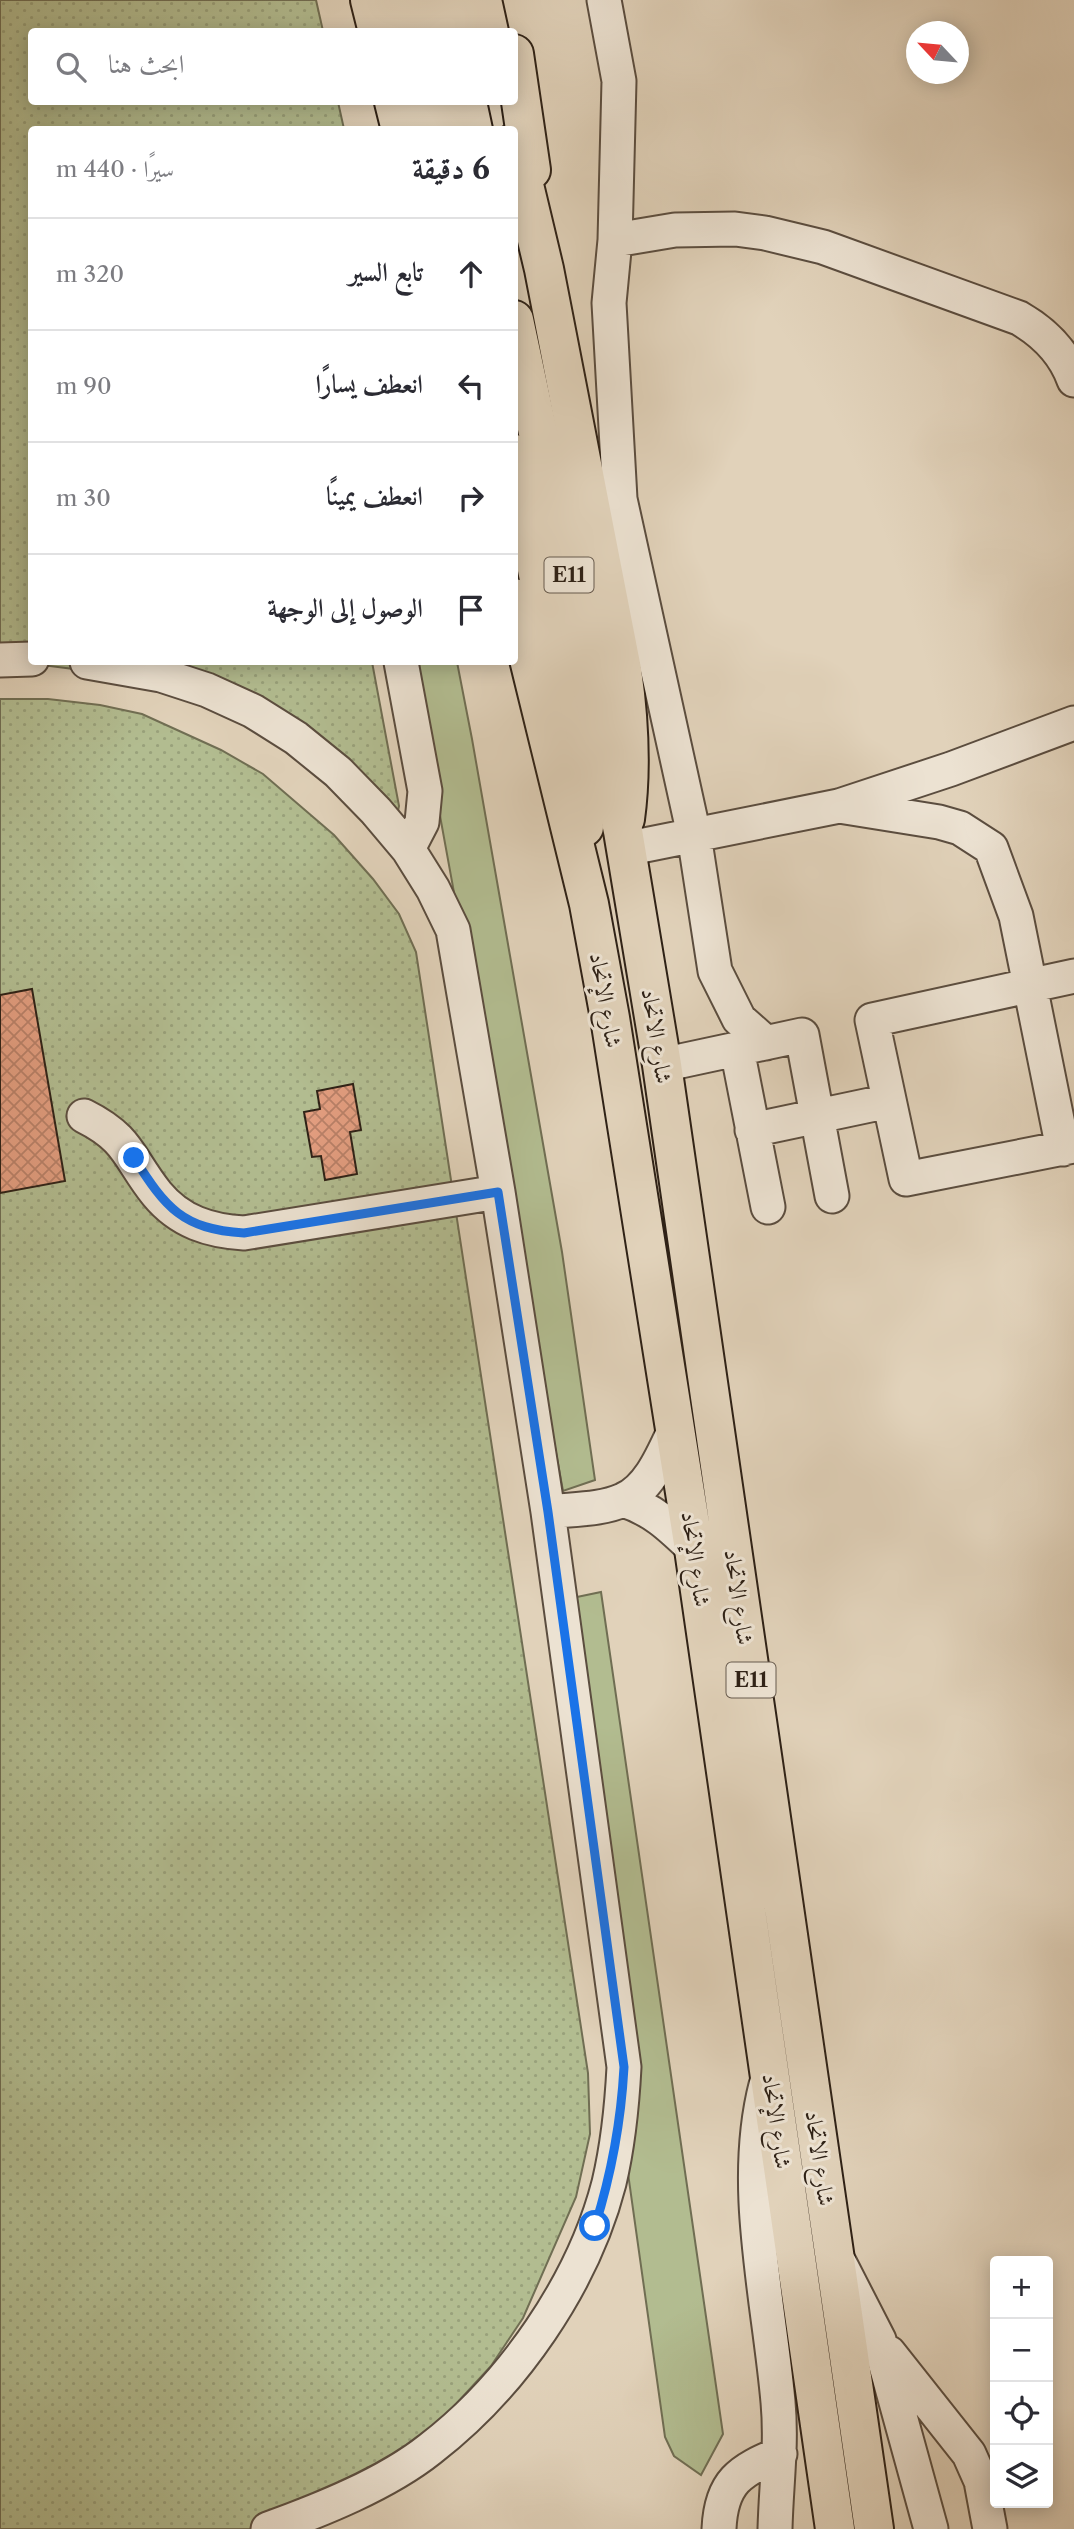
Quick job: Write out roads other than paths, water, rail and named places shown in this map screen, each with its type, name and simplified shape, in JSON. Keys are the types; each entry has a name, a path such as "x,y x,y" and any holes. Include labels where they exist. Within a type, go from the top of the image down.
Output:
{"main road":[{"path":"370,0 376,28"},
{"path":"408,0 415,28"},
{"path":"445,0 451,28"},
{"path":"482,0 488,28"},
{"path":"506,0 510,28"},
{"path":"518,83 544,269"},
{"path":"395,105 400,126"},
{"path":"433,105 438,126"},
{"path":"468,105 472,126"},
{"path":"506,105 510,126"},
{"path":"518,160 544,269 628,712 630,755 624,840"},
{"name":"E11","path":"518,339 624,840"},
{"path":"518,474 575,759 587,854 589,904"},
{"name":"شارع الإتحاد","path":"518,614 589,904 610,1018 676,1427 835,2529"},
{"name":"شارع الاتحاد","path":"624,840 662,1065 874,2529"}],"street":[{"path":"361,0 375,28"},
{"path":"604,0 619,81 615,240 609,303 621,499 694,835 715,971 752,1046 752,1130 768,1207"},
{"path":"615,240 675,230 735,229 775,235 823,247 1019,318 1046,336 1057,348 1074,380"},
{"path":"0,660 28,659"},
{"path":"104,665 161,675 207,690 253,711 296,738 338,772 408,849 433,889 453,930 498,1192 548,1512 624,2067 621,2117 609,2183 576,2271 544,2325 507,2373 472,2411 429,2450 368,2487 309,2515 268,2529"},
{"path":"402,665 425,791 422,822 408,849"},
{"path":"624,840 694,835 839,806 951,769 1074,723"},
{"path":"839,806 939,822 960,828 991,848 1016,916 1030,985 1068,1147 906,1179 872,1020 1030,985 1074,976"},
{"path":"662,1065 802,1035 832,1196"},
{"path":"752,1130 890,1101"},
{"path":"84,1116 106,1126 120,1140 158,1195 184,1218 216,1231 244,1233 498,1192"},
{"path":"548,1512 623,1500 634,1493 652,1473 676,1427"},
{"path":"623,1500 660,1518 694,1549"},
{"path":"770,2069 757,2133 756,2202 779,2403 780,2454 775,2529"},
{"path":"833,2249 879,2340 931,2529"},
{"path":"879,2340 969,2454 981,2481 989,2529"},
{"path":"719,2529 723,2503 738,2477 749,2467 780,2454"}]}
